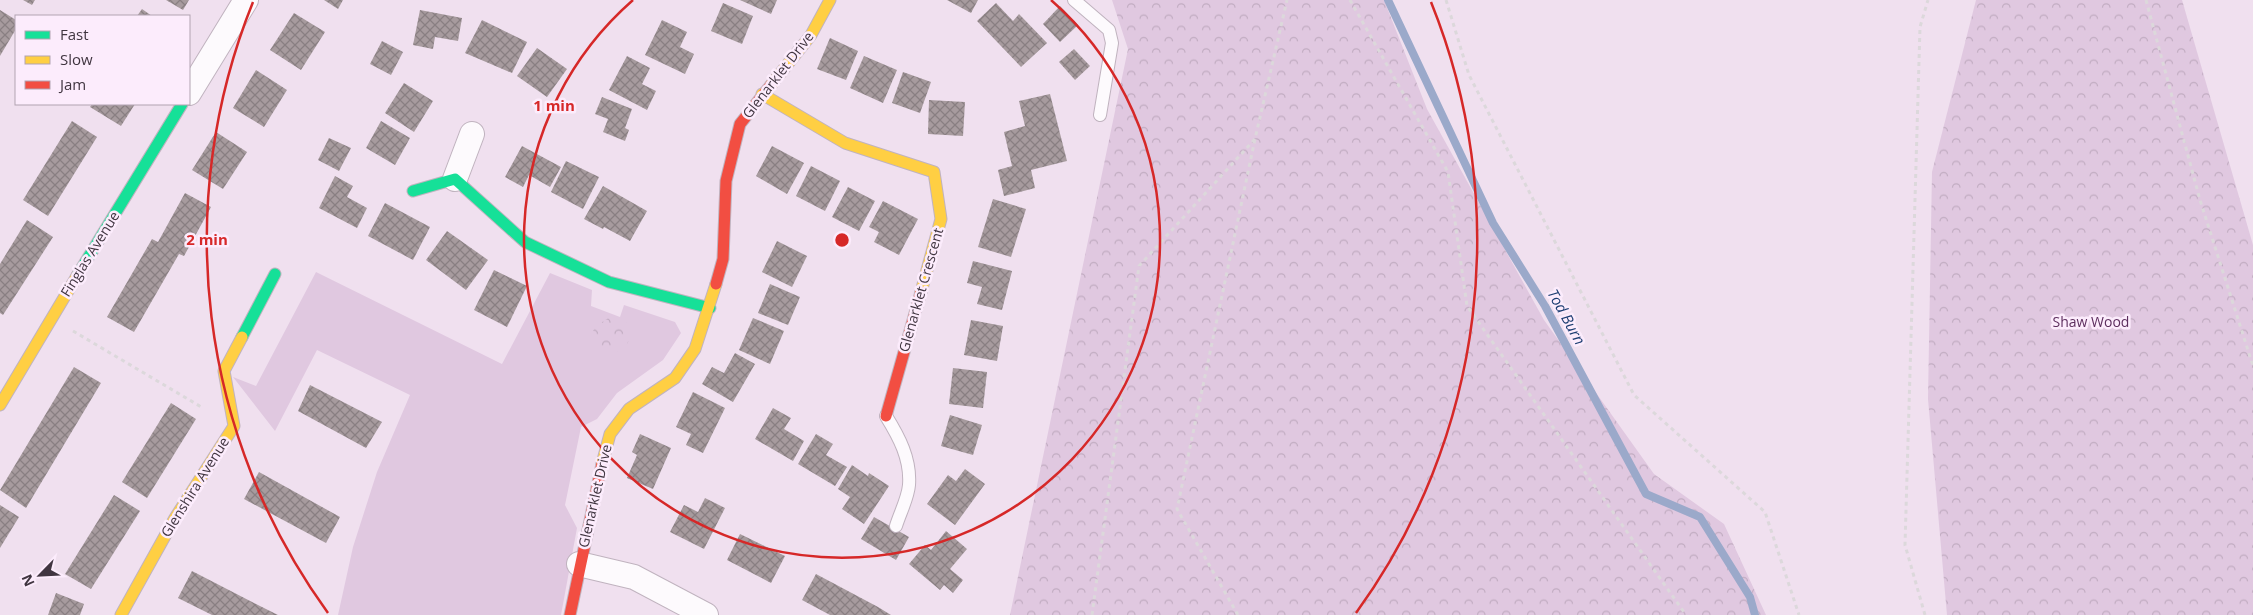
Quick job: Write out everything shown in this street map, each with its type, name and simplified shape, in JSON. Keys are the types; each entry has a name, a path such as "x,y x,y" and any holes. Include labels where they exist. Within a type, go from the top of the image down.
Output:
{"street":[{"path":"190,91 246,0"},
{"name":"Glenarklet Drive","path":"570,615 579,564 610,434 630,409 675,378 695,349 710,308 723,259 726,181 740,124 762,94 811,35 830,0"},
{"name":"Glenarklet Crescent","path":"762,94 845,143 934,172 941,219 886,416"},
{"name":"Finglas Avenue","path":"0,406 51,318 181,105"},
{"path":"455,180 472,134"},
{"path":"455,180 525,242 609,282 710,308"},
{"path":"413,191 455,180"},
{"name":"Glenshira Avenue","path":"121,615 175,518 234,426 224,371 275,274"},
{"path":"579,564 634,577 706,615"}],"lane":[{"path":"1074,0 1109,30 1112,43 1100,115"},
{"path":"886,416 900,440 908,465 909,486 896,526"}],"path":[{"path":"1238,615 1177,509 1287,0"},
{"path":"1350,0 1448,172 1467,306 1686,615"},
{"path":"1446,0 1469,75 1634,394 1765,512 1799,615"},
{"path":"1925,615 1905,545 1920,27 1928,0"},
{"path":"2146,0 2200,200 2253,366"},
{"path":"1092,615 1139,266 1256,139"},
{"path":"51,318 234,426"}],"green space":[{"path":"1112,0 1384,0 1427,109 1544,320 1654,474 1724,524 1766,615 1010,615 1128,49"},
{"name":"Shaw Wood","path":"1976,0 2182,0 2253,245 2253,615 1947,615 1928,399 1932,172"},
{"path":"316,272 502,364 550,273 592,290 591,306 620,317 624,305 675,322 681,333 663,360 617,393 597,419 581,427 565,505 577,528 561,615 338,615 353,547 377,472 410,395 317,350 275,431 233,377 256,386"},
{"path":"610,317 626,321 632,335 624,349 605,356 593,331 596,326"}],"building":[{"path":"23,0 35,0 32,5"},
{"path":"166,0 189,0 183,10"},
{"path":"324,0 343,0 338,9"},
{"path":"740,0 777,0 771,14"},
{"path":"947,0 978,0 971,13"},
{"path":"723,3 753,16 742,44 711,31"},
{"path":"996,3 1013,21 1019,14 1047,43 1021,67 977,21"},
{"path":"1060,6 1078,25 1060,42 1043,24"},
{"path":"142,9 151,15 138,15"},
{"path":"0,10 15,19 15,31 0,56"},
{"path":"420,10 462,18 458,41 435,37 433,49 413,45"},
{"path":"294,13 325,32 301,70 270,50"},
{"path":"482,20 527,42 512,73 465,53"},
{"path":"662,20 687,32 680,47 694,54 685,74 645,55"},
{"path":"830,38 858,51 846,80 817,69"},
{"path":"382,41 403,52 391,75 370,64"},
{"path":"537,48 567,69 547,97 517,76"},
{"path":"1074,49 1090,66 1075,80 1059,62"},
{"path":"627,56 650,68 642,84 656,91 647,110 609,90"},
{"path":"864,56 897,70 883,103 850,88"},
{"path":"256,70 287,90 264,127 233,108"},
{"path":"903,72 931,82 920,113 892,103"},
{"path":"404,83 433,101 414,132 385,113"},
{"path":"1050,94 1067,161 1031,170 1035,188 1004,196 998,170 1012,166 1004,132 1025,126 1019,101"},
{"path":"602,97 632,109 625,128 629,130 625,141 603,132 608,119 595,114"},
{"path":"929,100 965,102 963,136 928,134"},
{"path":"91,105 134,105 121,126 90,107"},
{"path":"72,121 97,137 48,216 23,200"},
{"path":"381,121 410,138 395,165 366,148"},
{"path":"216,132 247,152 223,189 192,170"},
{"path":"329,138 351,148 339,171 318,160"},
{"path":"522,146 561,167 550,187 529,175 523,187 505,177"},
{"path":"772,146 804,163 787,194 756,176"},
{"path":"566,161 599,177 583,209 551,192"},
{"path":"811,166 840,181 825,211 796,196"},
{"path":"335,176 353,186 347,197 367,208 357,228 319,208"},
{"path":"603,186 647,211 630,241 584,219"},
{"path":"848,187 875,201 859,231 832,217"},
{"path":"185,193 211,207 184,256 179,254 134,332 107,317 152,239 158,242"},
{"path":"993,199 1026,209 1011,257 978,247"},
{"path":"883,201 918,219 899,255 874,242 879,232 869,227"},
{"path":"385,203 430,227 413,260 368,236"},
{"path":"27,220 53,237 3,315 0,313 0,264"},
{"path":"447,231 488,260 466,290 426,260"},
{"path":"777,241 807,256 792,287 762,272"},
{"path":"973,261 1012,271 1002,310 977,304 982,287 967,283"},
{"path":"494,270 527,286 507,327 474,310"},
{"path":"770,284 800,297 788,325 758,313"},
{"path":"753,318 784,331 770,364 739,350"},
{"path":"971,320 1003,326 997,361 964,355"},
{"path":"735,353 755,364 733,402 702,384 712,367 724,373"},
{"path":"74,367 101,383 26,508 0,490"},
{"path":"953,368 987,372 983,408 949,404"},
{"path":"310,385 382,422 366,448 298,411"},
{"path":"693,392 725,408 703,453 686,445 691,434 676,427"},
{"path":"171,403 196,419 147,498 122,482"},
{"path":"773,408 791,418 784,429 804,441 793,461 755,439"},
{"path":"950,415 982,425 973,455 941,446"},
{"path":"640,434 671,448 653,489 627,478 637,455 632,452"},
{"path":"816,434 833,444 826,455 847,467 835,486 798,464"},
{"path":"852,465 868,476 869,473 889,486 864,524 842,509 850,497 838,489"},
{"path":"965,469 985,484 955,525 927,504 948,475 956,481"},
{"path":"259,472 340,517 326,543 244,499"},
{"path":"114,495 140,511 91,589 65,574"},
{"path":"705,498 725,508 704,549 670,532 684,505 698,512"},
{"path":"0,505 19,517 0,548"},
{"path":"874,517 909,537 896,560 861,539"},
{"path":"946,531 967,549 950,569 963,580 953,593 944,585 940,590 909,564 925,545 931,550"},
{"path":"740,534 785,556 771,583 727,560"},
{"path":"192,571 278,615 212,615 178,598"},
{"path":"816,574 891,615 830,615 802,600"},
{"path":"56,593 84,604 80,615 48,615"}],"waterway":[{"name":"Tod Burn","path":"1388,0 1493,223 1545,306 1646,494 1700,517 1750,597 1755,615"}],"traffic: fast":[{"path":"77,276 181,105"},
{"path":"413,191 455,179 525,242 609,282 710,308"},
{"path":"242,337 275,274"}],"traffic: slow":[{"path":"771,85 811,35 830,0"},
{"path":"762,94 845,143 934,172 941,219 921,292"},
{"path":"0,405 77,276"},
{"path":"602,464 610,434 629,409 675,378 695,349 716,284"},
{"path":"121,615 175,518 234,426 224,371 242,337"}],"traffic: jam":[{"path":"716,284 723,259 726,181 740,124 771,85"},
{"path":"886,416 921,292"},
{"path":"570,615 602,464"}]}
